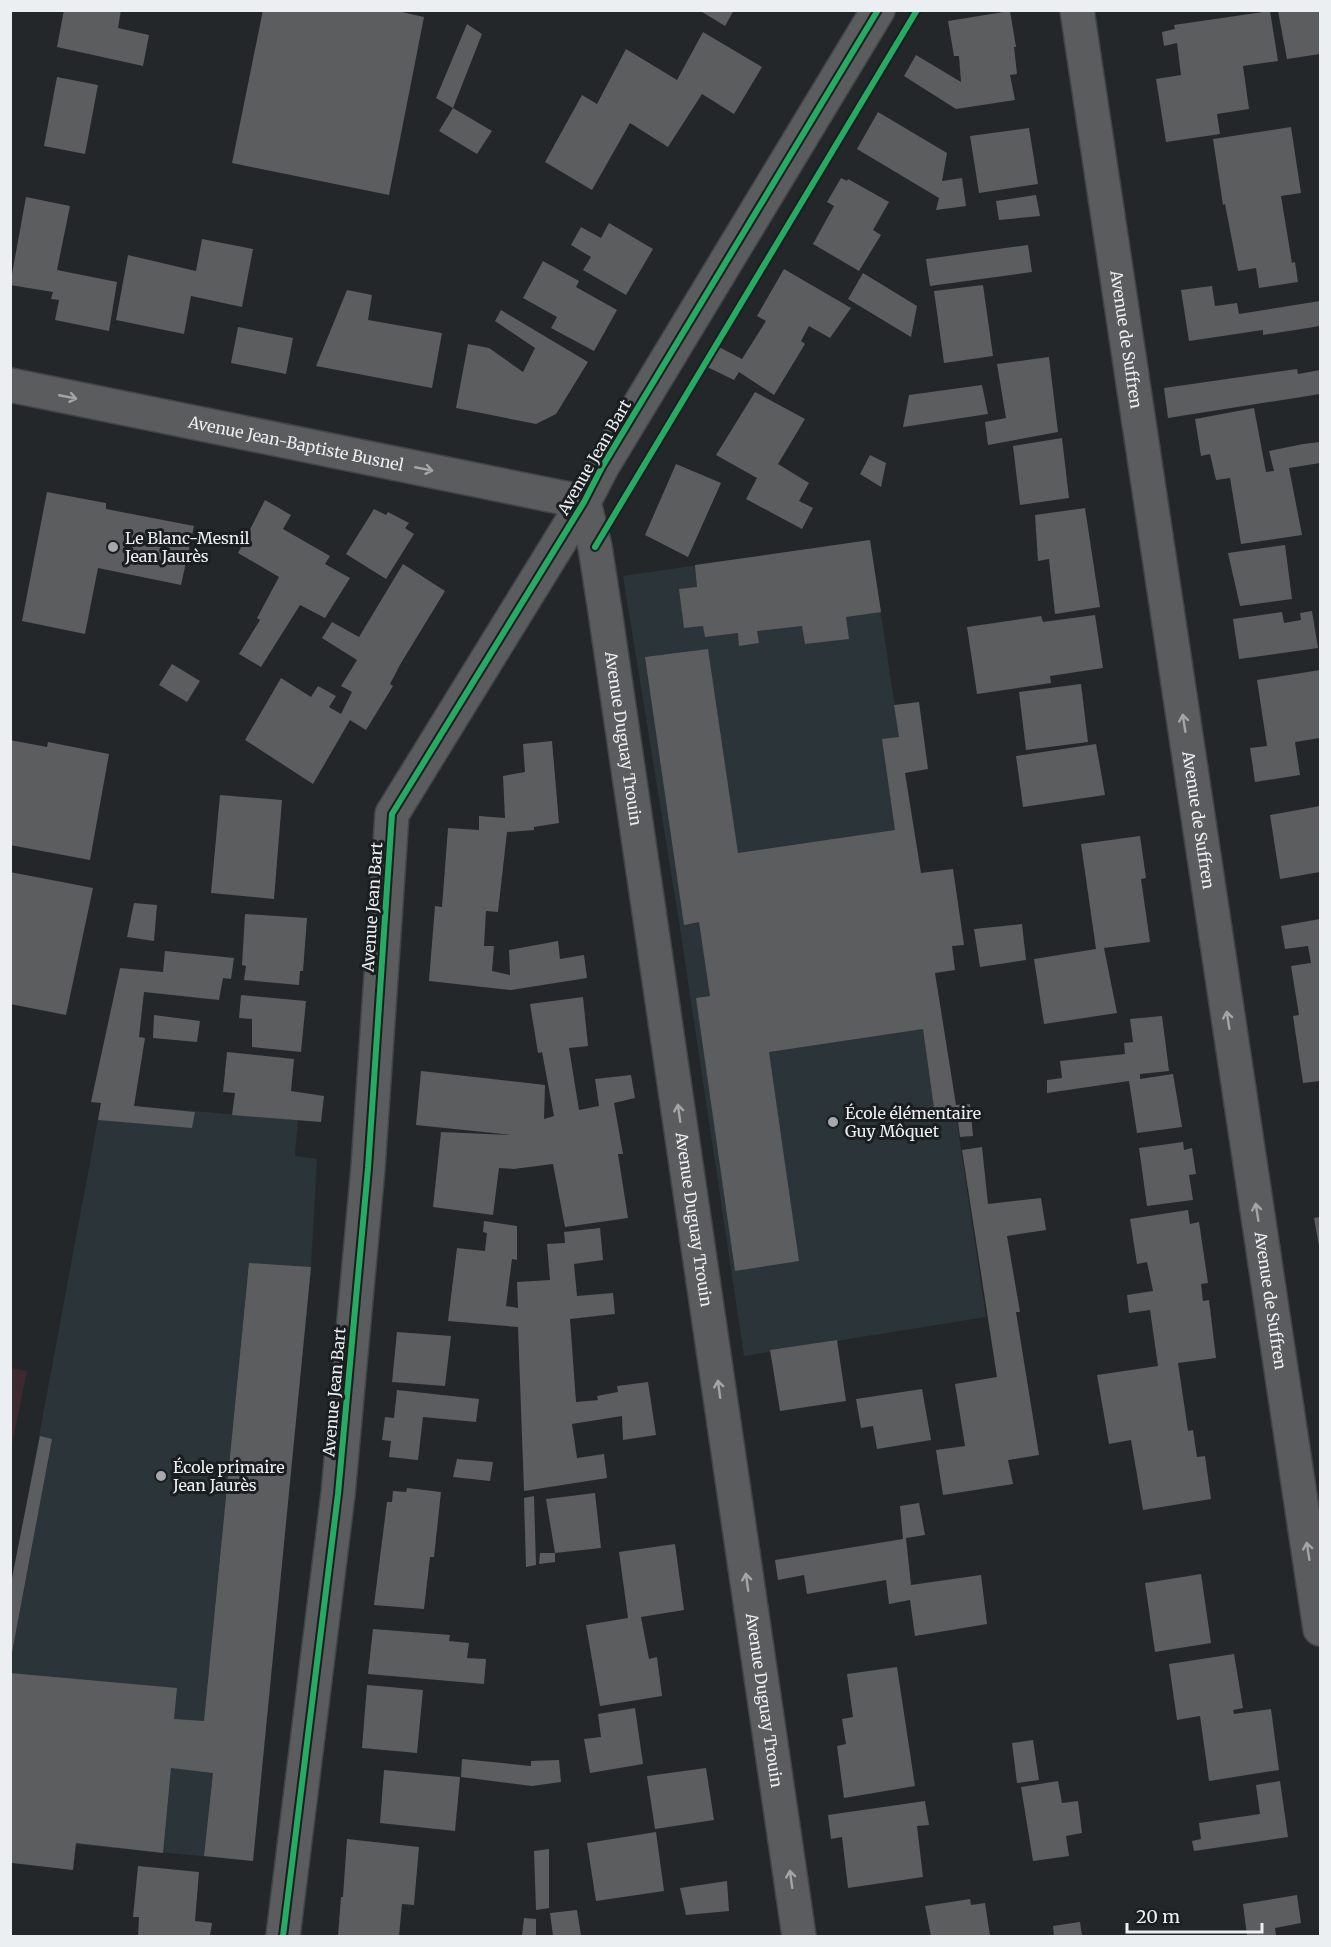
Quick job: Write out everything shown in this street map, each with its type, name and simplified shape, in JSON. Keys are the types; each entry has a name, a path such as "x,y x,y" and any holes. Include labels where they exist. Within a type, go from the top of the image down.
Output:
{"street":[{"name":"Avenue Jean Bart","path":"283,1936 338,1494 368,1168 392,814 584,502 602,467 878,10"},
{"name":"Avenue de Suffren","path":"1077,10 1320,1629"},
{"name":"Avenue Jean-Baptiste Busnel","path":"10,385 584,502"},
{"name":"Avenue Duguay Trouin","path":"584,502 605,611 799,1936"}],"shaded area":[{"name":"École élémentaire Guy Môquet","path":"870,540 986,1317 744,1356 680,928 623,576"},
{"name":"École primaire Jean Jaurès","path":"101,1103 298,1120 295,1156 317,1159 311,1267 253,1861 11,1838 11,1587"},
{"path":"10,1368 27,1371 11,1449"}],"building":[{"path":"64,10 121,10 118,28 149,35 143,66 57,47"},
{"path":"263,10 393,10 424,17 389,195 232,163"},
{"path":"699,10 734,10 725,26"},
{"path":"1320,10 1320,54 1287,59 1278,11"},
{"path":"1010,11 1016,47 1014,47 1017,74 1010,75 1015,100 956,109 904,76 916,55 961,82 959,56 954,56 948,21"},
{"path":"1270,11 1278,61 1243,66 1249,109 1217,114 1220,134 1166,142 1156,79 1181,75 1177,43 1164,46 1162,32 1175,29 1174,25"},
{"path":"467,24 482,34 453,108 436,98"},
{"path":"703,32 762,67 734,114 702,94 668,147 630,123 592,190 545,162 582,95 597,104 626,49 677,80"},
{"path":"57,77 98,85 85,154 44,146"},
{"path":"453,108 492,131 477,154 439,131"},
{"path":"878,112 947,153 942,181 962,178 966,206 936,210 939,198 857,149"},
{"path":"1291,127 1301,193 1281,196 1292,263 1295,262 1298,282 1259,288 1256,268 1238,271 1225,204 1223,205 1213,139"},
{"path":"1029,128 1038,184 979,193 970,136"},
{"path":"841,178 847,181 848,179 889,202 873,230 881,235 859,271 813,244 834,206 827,202"},
{"path":"1036,195 1040,216 999,220 996,201"},
{"path":"26,197 70,206 57,270 117,282 109,331 55,320 59,300 51,299 53,292 10,285"},
{"path":"609,223 653,249 626,295 583,270 591,257 571,245 581,227 601,238"},
{"path":"202,239 253,249 242,307 191,296 184,334 116,320 128,255 196,271"},
{"path":"1028,245 1032,272 930,286 926,259"},
{"path":"543,261 579,281 576,287 617,310 594,351 551,328 557,317 523,298"},
{"path":"784,269 851,308 830,338 809,326 801,341 805,344 774,395 739,372 734,380 705,366 717,346 742,359 766,321 757,316"},
{"path":"863,273 917,306 911,337 848,299"},
{"path":"983,285 993,356 944,363 934,291"},
{"path":"1212,286 1215,306 1237,303 1239,314 1320,301 1320,326 1263,335 1263,330 1189,341 1181,290"},
{"path":"347,290 372,295 368,320 442,333 432,388 316,366"},
{"path":"501,310 588,362 556,414 536,424 456,408 468,344 489,348 523,372 535,348 495,321"},
{"path":"238,327 293,338 286,374 231,363"},
{"path":"1049,357 1058,432 988,445 985,422 1006,418 997,364"},
{"path":"1297,369 1298,374 1320,370 1320,394 1168,418 1164,388"},
{"path":"982,385 988,414 903,427 909,395"},
{"path":"755,392 805,419 778,464 809,483 799,501 813,508 802,529 746,499 757,478 716,455"},
{"path":"1254,408 1266,472 1274,471 1269,451 1303,444 1320,442 1320,463 1289,468 1302,535 1241,544 1230,478 1216,480 1210,454 1201,456 1195,419"},
{"path":"1062,438 1069,498 1020,505 1013,446"},
{"path":"870,455 886,463 881,487 860,474"},
{"path":"676,464 721,483 688,557 645,535"},
{"name":"Le Blanc-Mesnil Jean Jaurès","path":"47,492 106,503 106,509 194,526 181,585 98,568 85,634 22,621"},
{"path":"265,500 291,515 283,529 330,556 325,564 350,578 325,618 300,605 261,667 239,654 260,620 257,618 279,577 238,553"},
{"path":"1085,508 1100,607 1055,614 1049,559 1038,561 1035,515"},
{"path":"374,509 386,515 388,512 409,523 405,528 414,534 386,579 346,554"},
{"path":"870,540 881,612 846,617 849,639 805,644 802,626 757,631 759,643 739,646 738,633 705,637 703,626 684,628 679,589 697,587 695,565"},
{"path":"1285,545 1292,599 1240,606 1228,553"},
{"path":"403,564 445,591 401,663 390,684 393,686 366,730 350,720 313,784 245,740 281,678 311,697 318,686 336,696 329,707 341,714 352,692 341,686 357,660 322,638 332,622 359,637"},
{"path":"1312,611 1318,648 1239,659 1233,619 1282,612 1284,623 1301,620 1300,613"},
{"path":"1095,615 1103,668 1050,676 1051,683 977,694 967,627 1041,616 1043,622"},
{"name":"École élémentaire Guy Môquet","path":"708,649 738,853 895,830 882,739 899,737 894,705 919,702 928,769 905,773 921,873 953,869 964,945 952,946 955,970 935,973 956,1105 970,1104 973,1136 960,1137 957,1114 935,1115 923,1029 769,1052 799,1261 735,1271 696,998 710,996 699,922 684,925 645,657"},
{"path":"172,664 200,681 187,702 159,685"},
{"path":"1320,670 1320,738 1295,742 1300,775 1255,782 1250,748 1267,746 1257,680"},
{"path":"1081,684 1088,742 1026,750 1019,692"},
{"path":"10,740 47,747 48,742 109,754 90,860 10,845"},
{"path":"552,741 559,823 534,827 534,830 507,832 498,912 486,911 484,946 494,946 492,971 510,975 509,950 558,941 560,959 584,955 587,978 511,990 429,981 435,906 442,907 448,828 479,830 479,816 505,818 503,776 525,772 523,744"},
{"path":"1096,744 1105,795 1023,807 1016,756"},
{"path":"220,795 282,800 274,899 211,893"},
{"path":"1320,806 1320,872 1280,879 1270,815"},
{"path":"1140,836 1146,878 1141,879 1150,942 1104,948 1117,1013 1044,1024 1034,959 1096,949 1081,844"},
{"path":"10,872 93,888 66,1015 10,1004"},
{"path":"134,903 157,905 154,941 127,937"},
{"path":"245,914 307,918 303,971 300,971 299,985 244,980 246,966 242,965"},
{"path":"1320,919 1320,1081 1303,1083 1293,1016 1299,1015 1291,966 1311,963 1308,946 1285,949 1281,926"},
{"path":"1022,924 1026,960 980,967 974,929"},
{"path":"165,951 234,958 231,979 223,978 219,1000 144,992 139,1037 145,1038 134,1106 195,1112 192,1128 98,1120 101,1103 91,1102 120,968 163,972"},
{"path":"241,995 306,1001 301,1052 252,1047 252,1019 239,1018"},
{"path":"583,997 588,1046 569,1048 579,1110 599,1106 595,1079 631,1075 635,1098 614,1103 623,1154 618,1154 628,1218 565,1227 553,1164 514,1169 499,1168 493,1215 433,1207 441,1132 512,1135 416,1125 421,1071 545,1085 544,1119 554,1116 542,1052 538,1053 530,1004"},
{"path":"154,1015 200,1021 197,1042 153,1038"},
{"path":"1162,1016 1169,1071 1140,1074 1140,1079 1173,1074 1182,1127 1137,1133 1129,1081 1047,1093 1047,1080 1062,1078 1060,1061 1125,1054 1124,1043 1133,1042 1130,1019"},
{"path":"227,1052 294,1059 291,1091 324,1096 321,1122 232,1115 235,1093 223,1092"},
{"path":"1183,1142 1184,1150 1192,1148 1196,1174 1189,1175 1193,1200 1147,1206 1139,1148"},
{"path":"982,1147 988,1204 1041,1198 1046,1230 1007,1236 1020,1312 1016,1312 1039,1455 1008,1460 1013,1484 943,1495 936,1450 965,1446 955,1384 997,1377 962,1150"},
{"path":"1188,1210 1190,1224 1199,1222 1208,1283 1201,1284 1203,1301 1209,1300 1216,1358 1178,1363 1188,1431 1193,1430 1197,1457 1205,1456 1211,1499 1143,1510 1131,1440 1109,1444 1097,1375 1158,1366 1150,1310 1129,1313 1127,1295 1153,1291 1147,1262 1137,1264 1130,1219"},
{"path":"1320,1217 1320,1246 1319,1246 1314,1218"},
{"path":"484,1221 517,1226 517,1260 512,1259 506,1306 518,1308 517,1282 550,1280 547,1244 565,1243 564,1232 600,1228 603,1260 574,1264 577,1296 613,1293 615,1314 570,1319 576,1402 598,1400 597,1396 618,1392 617,1386 648,1382 656,1435 623,1440 622,1416 572,1424 577,1458 604,1454 607,1478 524,1491 518,1327 448,1321 457,1248 485,1251 487,1233 483,1232"},
{"path":"249,1263 311,1267 253,1861 204,1856 213,1773 171,1768 163,1853 76,1843 73,1870 12,1863 10,1673 177,1688 174,1719 204,1721"},
{"path":"397,1332 451,1336 445,1386 392,1382"},
{"path":"837,1340 846,1401 780,1411 770,1350"},
{"path":"922,1389 931,1440 877,1449 873,1426 861,1428 856,1399"},
{"path":"397,1390 479,1399 476,1422 423,1417 418,1460 389,1457 391,1441 382,1440 385,1417 394,1418"},
{"path":"40,1436 52,1439 10,1663 10,1588"},
{"path":"457,1459 493,1462 490,1481 453,1477"},
{"path":"407,1488 441,1492 434,1557 430,1557 424,1609 374,1605 387,1502 392,1502 393,1491 406,1492"},
{"path":"595,1493 601,1548 555,1553 546,1499"},
{"path":"534,1496 536,1565 526,1567 524,1498"},
{"path":"919,1503 925,1535 906,1538 911,1585 981,1575 987,1624 915,1636 910,1600 889,1604 886,1580 807,1594 804,1575 778,1580 775,1560 903,1539 900,1506"},
{"path":"675,1544 684,1610 641,1617 649,1659 657,1657 662,1696 600,1706 586,1625 628,1618 619,1552"},
{"path":"540,1553 555,1553 555,1562 539,1564"},
{"path":"1201,1574 1211,1643 1155,1652 1145,1583"},
{"path":"373,1629 450,1635 449,1641 469,1643 467,1658 486,1659 484,1684 368,1674"},
{"path":"1234,1654 1243,1708 1233,1710 1234,1714 1271,1709 1279,1770 1209,1781 1200,1716 1177,1720 1169,1664"},
{"path":"897,1667 915,1786 844,1798 837,1746 846,1744 842,1719 853,1717 847,1674"},
{"path":"367,1685 423,1690 417,1753 362,1748"},
{"path":"635,1708 643,1764 590,1773 584,1739 601,1737 598,1714"},
{"path":"1033,1740 1039,1780 1017,1783 1012,1743"},
{"path":"462,1759 531,1766 531,1761 559,1760 561,1782 532,1786 461,1777"},
{"path":"706,1768 714,1820 655,1829 647,1776"},
{"path":"384,1770 460,1777 455,1831 380,1823"},
{"path":"1058,1781 1062,1803 1078,1801 1082,1833 1066,1836 1069,1856 1033,1861 1021,1787"},
{"path":"1280,1781 1288,1837 1194,1851 1192,1841 1201,1839 1199,1823 1260,1814 1256,1785"},
{"path":"925,1801 929,1825 917,1826 923,1877 848,1888 842,1837 831,1839 828,1815"},
{"path":"656,1832 664,1891 596,1901 587,1843"},
{"path":"347,1839 419,1847 414,1905 402,1904 399,1936 338,1936"},
{"path":"549,1849 549,1908 536,1910 534,1851"},
{"path":"138,1866 199,1872 195,1921 212,1923 210,1936 138,1936 139,1917 133,1917"},
{"path":"727,1881 729,1911 686,1915 680,1888"},
{"path":"1297,1895 1301,1923 1275,1928 1276,1936 1247,1936 1243,1904"},
{"path":"970,1899 971,1905 985,1903 990,1936 931,1936 925,1906"},
{"path":"577,1910 581,1936 553,1936 550,1913"},
{"path":"524,1918 536,1919 536,1936 522,1936"},
{"path":"1080,1922 1082,1936 1054,1936 1053,1926"}],"cycle path":[{"path":"283,1936 338,1494 368,1168 392,814 584,502 602,467 878,10"},
{"path":"595,547 917,10"}],"place":[{"name":"Le Blanc-Mesnil Jean Jaurès","path":"113,547"},
{"name":"École élémentaire Guy Môquet","path":"833,1122"},
{"name":"École primaire Jean Jaurès","path":"161,1476"}]}
